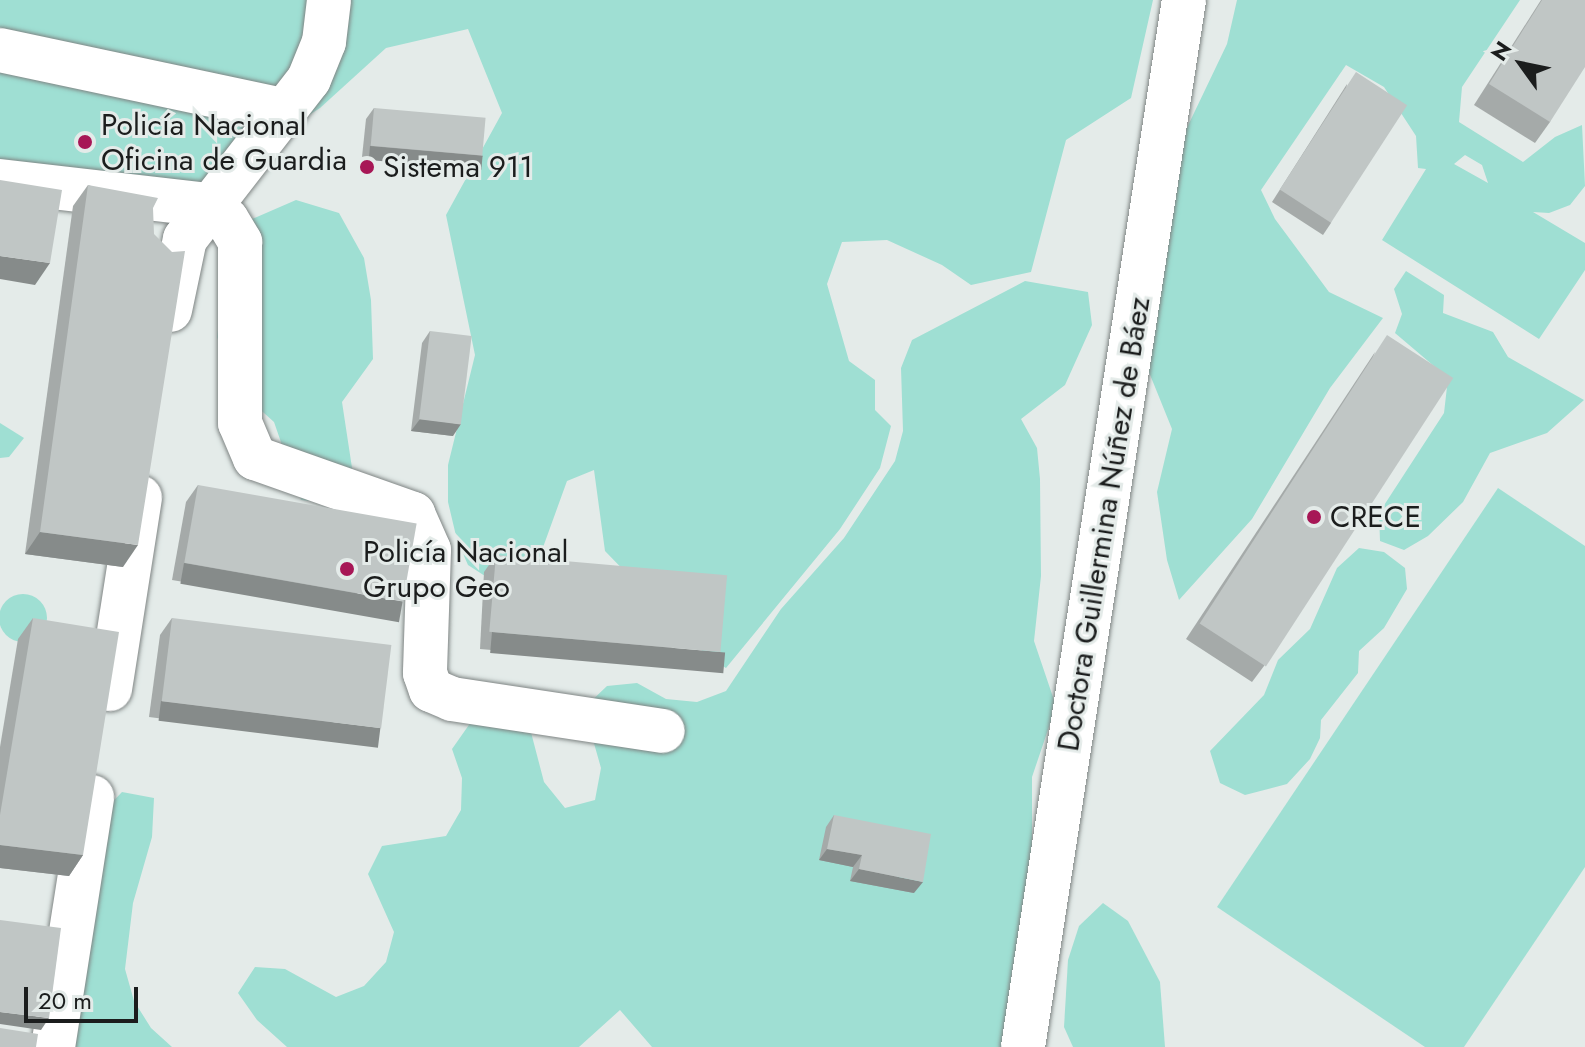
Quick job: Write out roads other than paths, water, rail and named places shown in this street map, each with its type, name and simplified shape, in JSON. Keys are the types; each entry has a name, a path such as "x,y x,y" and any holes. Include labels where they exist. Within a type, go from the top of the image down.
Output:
{"street":[{"path":"163,352 185,239 207,205 309,79 324,42 329,0"},
{"name":"Doctora Guillermina Núñez de Báez","path":"1023,1047 1184,0"},
{"path":"0,50 286,111"},
{"path":"0,181 207,205 227,220 240,242 240,423 255,458 413,514 429,550 425,673 431,690 452,699 663,731"},
{"path":"53,1047 146,462"}],"place":[{"name":"Policía Nacional Oficina de Guardia","path":"85,142"},
{"name":"Sistema 911","path":"367,167"},
{"name":"CRECE","path":"1314,517"},
{"name":"Policía Nacional Grupo Geo","path":"347,569"}]}
